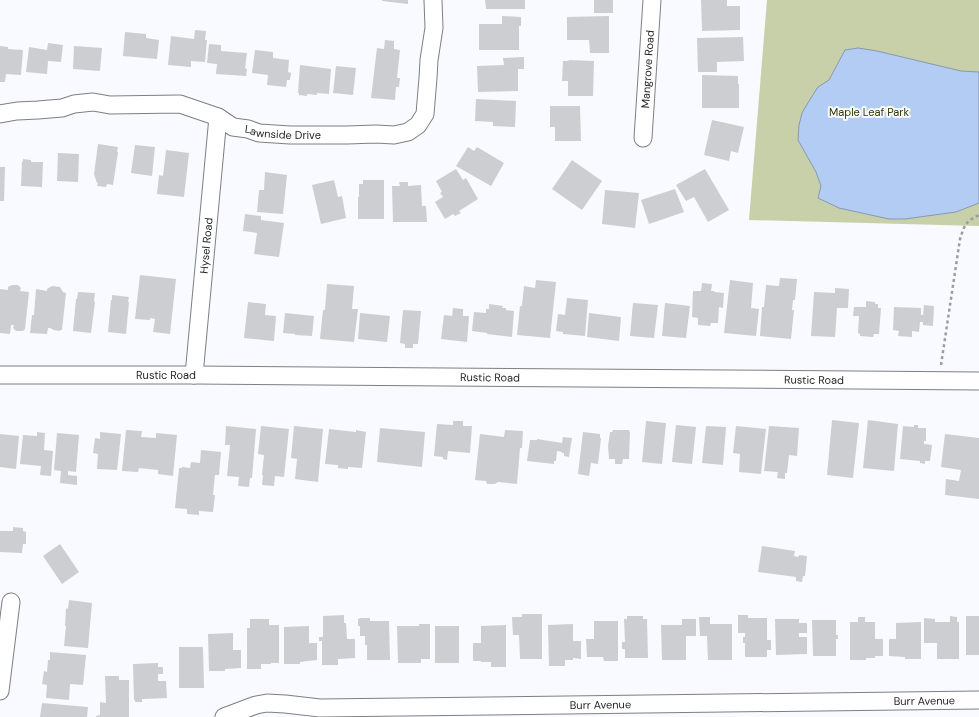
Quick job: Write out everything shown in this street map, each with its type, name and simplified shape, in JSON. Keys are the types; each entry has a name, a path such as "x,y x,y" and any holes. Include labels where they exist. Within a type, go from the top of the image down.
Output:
{"street":[{"name":"Lawnside Drive","path":"0,114 16,111 62,108 74,104 92,102 110,105 180,104 218,117 233,127 248,129 259,133 290,135 394,135 408,132 418,125 425,114 429,60 434,28 433,0"},
{"name":"Mangrove Road","path":"643,138 652,0"},
{"name":"Hysel Road","path":"194,375 218,117"},
{"name":"Rustic Road","path":"0,375 979,381"},
{"path":"0,691 11,602"},
{"name":"Burr Avenue","path":"224,717 256,705 267,703 285,704 320,712 560,711 979,700"}],"path":[{"path":"938,381 960,239 964,228 969,221 979,215"}],"green space":[{"name":"Maple Leaf Park","path":"767,0 979,0 979,226 749,220"}],"water":[{"path":"858,48 877,51 961,71 979,72 979,203 956,212 905,219 889,219 839,208 818,198 821,186 816,172 798,140 799,125 802,113 818,87 829,80 845,50"}],"building":[{"path":"408,0 408,4 382,1"},
{"path":"485,0 525,0 525,9 486,9"},
{"path":"594,0 613,0 613,13 594,13"},
{"path":"701,0 727,0 727,6 740,6 740,30 702,31"},
{"path":"502,16 521,17 521,26 519,26 519,50 479,50 479,24 502,24"},
{"path":"609,16 609,53 590,53 589,40 567,40 567,17"},
{"path":"195,30 206,31 205,40 207,40 205,62 191,61 191,67 168,65 171,36 194,39"},
{"path":"125,32 146,34 146,38 159,40 157,59 123,56"},
{"path":"743,37 744,61 717,62 717,72 698,72 697,38"},
{"path":"385,40 394,41 394,49 400,50 397,78 400,78 399,87 396,87 395,100 371,98 377,48 384,49"},
{"path":"48,43 63,45 61,62 48,61 47,74 26,72 29,47 47,50"},
{"path":"209,44 221,45 221,51 247,53 245,68 247,69 246,76 216,74 217,64 207,63"},
{"path":"0,46 8,47 8,49 23,50 21,75 6,74 5,82 0,82"},
{"path":"74,46 102,48 100,71 73,69"},
{"path":"255,50 273,52 273,58 289,60 288,72 291,73 290,80 287,80 286,87 267,85 268,75 252,73"},
{"path":"524,57 524,69 518,69 518,91 478,92 477,66 504,65 503,58"},
{"path":"563,61 594,61 593,96 568,96 568,81 562,81"},
{"path":"300,65 331,69 329,94 317,93 317,95 299,95"},
{"path":"336,66 356,68 353,95 333,93"},
{"path":"702,75 738,76 739,108 702,108"},
{"path":"476,99 516,101 515,127 493,126 493,122 475,121"},
{"path":"550,106 580,106 581,141 555,141 555,127 550,127"},
{"path":"712,120 744,127 738,153 731,151 729,161 704,155"},
{"path":"98,144 118,147 113,185 107,184 106,187 97,186 98,183 94,174"},
{"path":"135,145 155,147 152,176 131,173"},
{"path":"468,147 474,151 477,147 504,163 491,186 456,166"},
{"path":"166,150 189,153 184,197 157,194 159,175 163,176"},
{"path":"58,153 79,154 78,182 57,181"},
{"path":"23,159 31,160 31,162 43,162 42,187 21,186"},
{"path":"572,160 602,181 582,210 552,189"},
{"path":"0,167 5,167 4,201 0,201"},
{"path":"456,169 463,180 466,178 478,199 459,211 461,213 455,216 453,214 445,219 435,202 443,197 436,181"},
{"path":"705,169 729,210 708,222 694,197 686,201 676,185"},
{"path":"265,172 287,175 283,214 257,212 259,190 264,190"},
{"path":"334,180 338,197 342,196 346,218 321,224 312,185"},
{"path":"363,180 384,180 384,219 358,219 359,184 363,184"},
{"path":"399,182 408,182 408,186 421,185 422,206 426,206 427,222 393,222 392,186 400,186"},
{"path":"675,189 684,212 649,224 641,200"},
{"path":"605,190 639,193 635,228 602,224"},
{"path":"245,214 261,216 261,220 284,223 279,257 254,254 257,233 243,231"},
{"path":"140,275 176,279 170,334 153,332 155,319 135,319"},
{"path":"780,278 797,279 795,300 793,300 792,310 794,310 791,339 760,336 762,307 764,307 766,285 779,286"},
{"path":"536,280 556,282 550,338 517,335 524,286 535,288"},
{"path":"730,280 753,283 751,308 759,309 756,336 724,333"},
{"path":"702,283 712,284 711,291 724,293 723,308 719,307 718,323 711,323 710,326 698,325 698,318 692,317 693,291 701,291"},
{"path":"327,284 354,286 352,309 358,309 354,342 320,339 323,310 325,310"},
{"path":"18,285 21,288 20,291 29,292 25,329 23,331 16,331 13,328 14,325 11,325 10,334 0,333 0,289 8,290 8,287"},
{"path":"52,286 60,287 63,292 66,293 62,330 53,330 48,328 47,334 30,333 32,315 34,315 36,289 47,291 47,289"},
{"path":"835,288 849,289 848,308 837,308 835,337 811,336 814,292 835,293"},
{"path":"78,292 95,293 91,333 73,331"},
{"path":"112,295 129,297 126,334 108,332"},
{"path":"567,298 588,300 585,336 563,334 563,332 556,331 558,314 565,315"},
{"path":"866,301 875,302 875,304 878,304 878,308 881,308 879,334 874,334 873,337 860,336 858,333 859,316 853,316 854,307 866,307"},
{"path":"248,302 266,304 265,315 276,316 274,341 244,338"},
{"path":"633,303 658,305 654,338 630,336"},
{"path":"665,303 690,306 686,338 662,336"},
{"path":"489,304 503,306 502,308 506,308 506,310 514,311 512,337 472,331 474,312 486,313 486,309 489,309"},
{"path":"924,305 934,306 933,326 923,325 923,322 920,322 919,332 912,331 912,337 898,336 899,331 893,330 894,307 921,308 921,315 923,315"},
{"path":"453,308 463,309 463,316 469,316 467,342 441,339 444,315 452,316"},
{"path":"403,310 421,311 418,344 413,344 413,348 405,348 405,344 400,343"},
{"path":"285,313 314,316 312,336 283,333"},
{"path":"360,313 390,316 387,342 358,339"},
{"path":"589,313 621,317 619,341 587,337"},
{"path":"832,420 859,423 853,478 827,475"},
{"path":"868,420 898,424 894,471 863,468"},
{"path":"453,421 463,421 463,426 472,426 470,453 448,451 447,460 443,459 443,457 434,456 437,424 453,425"},
{"path":"646,421 666,423 662,464 642,462"},
{"path":"676,425 696,427 692,464 672,462"},
{"path":"914,425 918,425 918,428 926,428 926,441 924,441 924,444 932,445 930,461 925,461 925,464 920,463 920,461 900,459 903,426 914,427"},
{"path":"226,426 256,429 252,478 250,478 249,487 238,486 239,477 227,476 230,445 225,445"},
{"path":"261,426 289,429 284,477 275,476 274,486 262,485 264,455 258,454"},
{"path":"294,426 323,429 318,482 295,479 297,459 291,458"},
{"path":"706,426 726,427 723,465 702,463"},
{"path":"736,426 766,429 761,474 739,472 740,454 733,453"},
{"path":"769,426 799,428 797,456 789,455 785,479 777,478 778,472 764,471"},
{"path":"380,428 425,432 422,467 377,462"},
{"path":"329,429 366,432 362,468 338,468 338,465 325,464"},
{"path":"126,430 142,431 141,437 156,438 156,433 177,435 173,476 158,474 158,470 139,468 138,472 122,471"},
{"path":"505,430 523,431 517,484 498,482 495,484 487,484 486,481 475,480 480,434 504,437"},
{"path":"613,430 629,430 630,433 629,459 623,459 622,464 615,464 615,459 609,459 608,446 610,432"},
{"path":"37,432 45,433 44,450 53,451 51,476 40,475 41,466 20,464 23,435 37,436"},
{"path":"100,432 121,434 117,470 97,469 98,454 93,453 95,438 100,439"},
{"path":"583,432 600,434 601,438 598,464 591,463 589,476 578,474"},
{"path":"57,433 79,435 76,472 68,471 68,475 77,476 77,485 60,483 61,471 54,470"},
{"path":"0,434 19,436 16,469 0,467"},
{"path":"945,434 979,438 979,499 945,495 946,479 959,481 961,470 941,467"},
{"path":"563,437 572,438 569,457 564,456 564,453 562,452 557,451 556,461 554,461 554,464 527,461 530,440 537,439 562,443"},
{"path":"201,450 221,452 219,475 215,475 213,512 199,511 199,515 187,514 187,509 175,508 179,468 190,468 191,462 200,463"},
{"path":"13,527 23,528 23,531 26,532 26,544 23,544 22,553 0,552 0,531 13,531"},
{"path":"60,544 79,572 62,584 43,556"},
{"path":"762,546 795,551 794,556 798,557 799,555 807,556 805,576 803,576 802,582 796,581 796,577 758,572"},
{"path":"69,600 92,603 88,648 64,646 66,608 68,609"},
{"path":"522,614 542,614 542,659 520,659 519,635 513,635 512,617 522,617"},
{"path":"344,615 347,639 355,639 355,658 338,659 338,665 322,665 322,641 319,641 319,637 323,637 323,616"},
{"path":"738,615 748,615 748,618 767,618 767,640 771,640 771,650 767,650 767,657 745,657 745,643 743,643 743,637 745,637 745,633 738,633"},
{"path":"627,616 643,616 643,619 647,619 648,658 625,658 625,649 622,649 622,642 625,642 624,619 627,619"},
{"path":"950,616 957,617 957,622 959,622 959,659 937,659 937,643 924,643 924,618 935,619 935,622 950,622"},
{"path":"966,616 979,616 979,655 966,655"},
{"path":"699,617 710,617 710,624 732,624 732,660 708,660 707,636 700,636"},
{"path":"858,617 865,617 865,622 875,622 875,639 883,639 883,656 866,658 866,660 850,660 850,622 858,622"},
{"path":"370,618 370,621 389,621 390,660 367,660 367,645 365,645 365,636 360,636 360,626 358,626 358,619"},
{"path":"250,619 269,619 269,625 279,625 279,663 261,664 261,669 247,669 247,628 250,628"},
{"path":"682,619 696,619 696,636 686,636 686,660 662,660 661,625 682,625"},
{"path":"775,619 799,619 799,623 807,623 807,633 799,633 799,637 807,637 807,654 776,655"},
{"path":"812,620 836,620 836,635 838,635 838,639 836,639 836,656 813,656"},
{"path":"594,621 618,621 618,661 604,661 603,657 587,657 586,639 594,639"},
{"path":"921,622 921,659 905,659 905,657 889,656 889,639 896,639 896,623"},
{"path":"419,624 430,624 430,659 421,659 421,663 398,663 397,626 419,626"},
{"path":"573,624 573,641 581,641 581,659 573,658 573,660 565,660 565,666 549,666 548,625"},
{"path":"506,625 506,667 491,667 491,662 473,661 473,643 481,643 481,626"},
{"path":"309,626 309,643 317,643 317,660 300,662 300,664 284,664 284,627"},
{"path":"435,626 459,626 459,663 435,663"},
{"path":"233,633 233,650 241,650 241,668 225,669 225,671 209,671 208,634"},
{"path":"179,647 203,647 204,688 179,688"},
{"path":"50,652 86,655 83,685 70,684 69,700 46,698 47,685 42,684 44,671 47,672 48,660 50,660"},
{"path":"158,663 158,667 163,667 163,674 158,674 158,681 166,681 167,698 142,699 142,702 135,702 133,664"},
{"path":"105,676 119,676 119,680 129,680 129,717 96,717 100,715 100,702 106,703"},
{"path":"42,703 88,707 87,717 40,717"}]}
